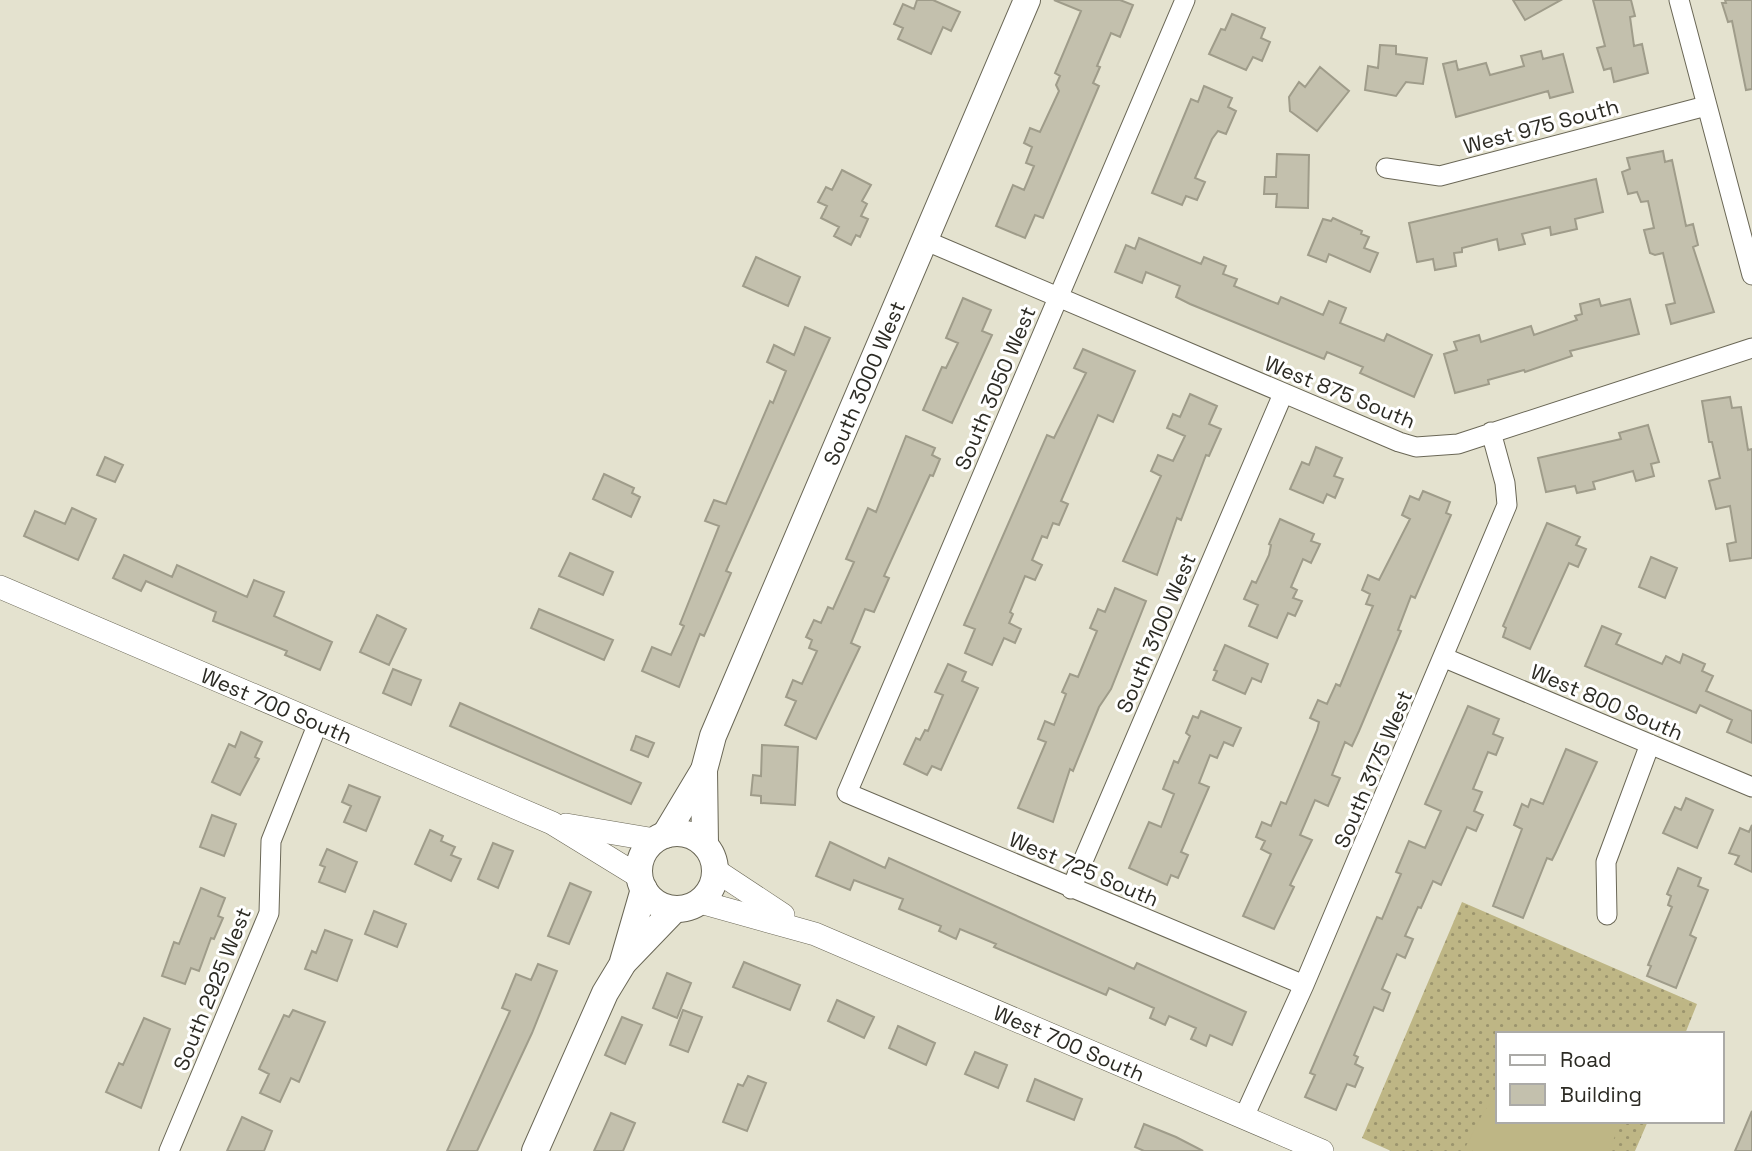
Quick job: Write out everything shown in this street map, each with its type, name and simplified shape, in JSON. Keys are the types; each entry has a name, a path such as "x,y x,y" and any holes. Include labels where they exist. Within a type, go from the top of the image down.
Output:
{"main road":[{"name":"South 3000 West","path":"660,838 704,770 717,725 1027,0"},
{"name":"South 3000 West","path":"704,770 705,845"},
{"path":"535,1151 605,993 622,965 714,883 715,870 705,845 687,834 660,838 642,857 642,883 622,965"},
{"path":"642,883 657,903 687,906"}],"street":[{"name":"South 3050 West","path":"847,793 1185,0"},
{"path":"1679,0 1752,275"},
{"name":"West 975 South","path":"1386,168 1440,176 1706,106"},
{"name":"West 875 South","path":"924,240 1283,394 1416,447 1458,444 1752,348"},
{"name":"South 3100 West","path":"1071,889 1283,394"},
{"name":"South 3175 West","path":"1244,1117 1445,658 1507,505 1505,483 1491,432"},
{"name":"West 700 South","path":"0,587 552,823 642,883"},
{"name":"West 800 South","path":"1445,658 1752,787"},
{"name":"South 2925 West","path":"169,1151 269,913 271,841 318,723"},
{"path":"1607,915 1605,862 1650,744"},
{"name":"West 725 South","path":"847,793 1304,985"},
{"name":"West 700 South","path":"552,823 660,838"},
{"name":"West 700 South","path":"715,870 748,894 815,934 1322,1151"},
{"name":"West 700 South","path":"687,906 815,934"}],"shaded area":[{"path":"1462,902 1697,1004 1686,1032 1496,1032 1496,1123 1647,1123 1635,1151 1391,1151 1362,1138"},
{"path":"1496,1097 1496,1123 1620,1123 1609,1151 1473,1151 1465,1148 1484,1111"}],"building":[{"path":"917,0 933,0 960,12 951,31 943,27 931,54 898,39 903,28 894,24 903,4 914,9"},
{"path":"1054,0 1120,0 1133,5 1120,37 1111,33 1093,83 1099,86 1043,218 1035,215 1025,238 996,226 1013,185 1024,190 1034,166 1026,163 1032,147 1024,143 1030,128 1040,132 1059,91 1056,85 1060,76 1055,73 1081,11"},
{"path":"1513,0 1561,0 1525,20"},
{"path":"1593,0 1631,0 1635,16 1630,17 1634,46 1642,44 1648,73 1614,82 1611,68 1604,70 1597,48 1605,46"},
{"path":"1725,0 1752,0 1752,89 1746,90 1732,21 1728,22 1722,3 1726,3"},
{"path":"1232,14 1265,28 1261,38 1270,42 1262,61 1253,57 1246,70 1209,54"},
{"path":"1380,45 1396,46 1396,54 1427,58 1423,84 1406,82 1396,96 1365,90 1368,66 1378,68"},
{"path":"1541,51 1543,59 1563,54 1573,92 1550,98 1548,91 1456,117 1443,64 1456,61 1458,70 1486,63 1490,75 1524,66 1521,56"},
{"path":"1320,67 1349,91 1317,131 1290,111 1289,97 1299,82 1305,87"},
{"path":"1204,86 1232,98 1228,107 1236,111 1226,134 1218,131 1212,139 1195,178 1205,182 1197,200 1186,196 1182,205 1152,193 1191,99 1198,102"},
{"path":"1663,151 1665,162 1672,160 1686,226 1693,224 1698,245 1693,247 1714,312 1671,324 1666,305 1675,303 1663,253 1650,253 1644,230 1654,228 1648,201 1641,202 1637,192 1628,194 1622,172 1630,169 1627,158"},
{"path":"1277,154 1309,155 1308,208 1276,207 1277,194 1264,194 1265,177 1276,177"},
{"path":"842,170 871,185 862,201 867,204 861,216 868,219 860,237 856,235 851,245 834,236 839,227 821,218 827,206 818,202 826,187 832,190"},
{"path":"1596,179 1603,212 1575,219 1577,229 1551,235 1550,227 1522,234 1525,244 1499,250 1497,239 1462,248 1462,252 1454,253 1456,266 1435,270 1433,259 1417,262 1409,223"},
{"path":"1333,218 1369,237 1364,248 1378,253 1370,272 1329,254 1326,262 1308,255 1323,219 1331,221"},
{"path":"1139,238 1201,264 1204,257 1226,266 1223,274 1237,279 1234,286 1278,304 1281,297 1323,315 1329,301 1346,308 1340,323 1384,341 1387,334 1432,355 1414,397 1360,373 1363,367 1327,352 1324,359 1190,304 1176,297 1180,286 1146,272 1142,283 1115,272 1126,245 1135,249"},
{"path":"756,257 800,277 788,306 743,286"},
{"path":"963,298 991,310 982,331 992,335 952,423 923,410 942,367 946,368 958,343 946,338"},
{"path":"1599,299 1601,306 1630,299 1639,334 1570,351 1572,356 1525,372 1524,370 1488,380 1489,384 1455,393 1444,354 1457,350 1454,342 1479,335 1481,342 1531,326 1534,335 1577,320 1575,316 1582,314 1580,304"},
{"path":"805,327 830,338 726,571 731,573 704,636 700,634 679,687 642,671 652,647 671,655 684,626 680,624 719,526 705,521 714,500 726,504 770,401 773,403 786,371 767,362 774,345 794,355"},
{"path":"1083,349 1135,371 1113,422 1098,415 1061,501 1068,504 1059,525 1053,523 1047,538 1042,536 1032,560 1042,565 1035,580 1025,576 1010,612 1013,614 1009,623 1021,629 1015,643 1004,638 992,665 965,653 975,629 964,625 1047,435 1054,438 1086,373 1074,368"},
{"path":"1190,394 1217,406 1209,424 1221,429 1209,456 1206,455 1181,520 1177,518 1157,575 1123,561 1161,476 1151,471 1158,455 1173,461 1185,436 1167,428 1173,414 1180,417"},
{"path":"1730,397 1732,408 1741,407 1748,450 1752,449 1752,558 1730,561 1727,544 1736,542 1730,506 1716,509 1709,481 1720,478 1712,442 1709,442 1702,401"},
{"path":"1648,425 1659,462 1651,464 1654,476 1636,481 1633,471 1593,482 1595,489 1577,493 1575,486 1546,492 1538,458 1621,439 1619,433"},
{"path":"906,436 935,448 932,455 940,459 933,476 930,475 884,576 889,578 874,612 865,609 851,643 860,647 816,739 785,725 796,701 786,697 793,680 802,684 817,651 809,648 812,640 806,637 814,620 821,623 828,607 833,609 854,562 846,559 868,508 876,512"},
{"path":"1316,447 1342,458 1334,476 1343,479 1335,498 1327,494 1323,503 1290,489 1302,462 1309,465"},
{"path":"105,457 123,465 115,482 97,475"},
{"path":"604,474 634,488 632,493 640,497 631,517 593,499"},
{"path":"1423,491 1450,502 1446,513 1451,515 1415,598 1411,596 1398,630 1401,631 1352,746 1345,742 1332,775 1340,778 1328,806 1315,800 1300,835 1312,840 1290,885 1294,887 1274,929 1243,916 1271,854 1261,849 1265,841 1256,837 1262,822 1271,826 1281,802 1286,804 1317,730 1319,722 1310,718 1318,700 1327,704 1336,684 1340,686 1373,606 1366,604 1370,594 1362,590 1368,575 1379,580 1410,519 1402,515 1410,496 1419,500"},
{"path":"72,508 96,519 78,560 24,536 35,511 65,524"},
{"path":"1280,519 1314,534 1311,541 1320,544 1311,563 1303,559 1291,587 1297,590 1293,598 1302,601 1295,616 1288,613 1277,638 1249,626 1258,605 1244,599 1252,581 1256,583 1269,555 1269,544"},
{"path":"1547,523 1580,537 1576,545 1586,549 1578,567 1569,563 1530,649 1503,637 1506,628 1503,626"},
{"path":"570,553 613,572 603,595 559,576"},
{"path":"124,555 172,577 177,565 247,597 254,580 284,592 274,616 332,642 320,670 285,655 287,651 213,621 216,612 146,581 141,591 113,578"},
{"path":"1651,557 1677,568 1665,598 1639,587"},
{"path":"1115,588 1146,601 1111,689 1099,707 1073,771 1070,769 1053,822 1018,808 1046,742 1038,739 1045,721 1054,725 1066,694 1062,692 1070,674 1078,677 1097,631 1090,628 1098,609 1105,612"},
{"path":"539,609 613,640 604,660 531,628"},
{"path":"377,615 406,629 389,665 360,652"},
{"path":"1602,626 1621,634 1616,644 1662,664 1666,656 1680,663 1683,654 1705,664 1702,671 1713,676 1706,691 1752,711 1752,743 1727,732 1732,720 1700,705 1696,713 1585,666"},
{"path":"1225,645 1268,664 1261,682 1252,678 1245,694 1213,680 1217,671 1214,670"},
{"path":"948,664 966,672 962,681 978,688 941,770 932,766 927,775 904,764 916,738 920,740 925,730 928,731 943,695 935,692"},
{"path":"393,669 421,680 411,705 383,693"},
{"path":"460,703 641,783 631,804 450,726"},
{"path":"1468,706 1499,719 1493,734 1503,738 1496,755 1488,752 1473,789 1482,792 1474,811 1483,815 1476,831 1467,827 1441,885 1433,881 1421,908 1418,907 1405,936 1413,939 1405,958 1397,954 1382,989 1390,993 1383,1011 1374,1007 1354,1055 1358,1057 1355,1064 1363,1068 1355,1087 1347,1084 1336,1110 1305,1097 1315,1075 1310,1073 1377,917 1382,919 1401,874 1396,872 1409,841 1425,848 1441,811 1425,804"},
{"path":"1201,711 1241,728 1233,746 1224,742 1217,758 1210,755 1199,783 1209,787 1181,852 1188,855 1178,878 1171,875 1167,885 1129,868 1149,822 1161,827 1174,794 1163,789 1174,761 1178,763 1190,736 1186,733 1193,716 1198,718"},
{"path":"241,732 262,742 255,757 259,759 240,795 212,782 229,744 235,747"},
{"path":"636,736 654,743 648,757 631,750"},
{"path":"762,745 798,747 795,805 761,803 761,796 751,795 753,775 761,776"},
{"path":"1566,749 1597,762 1552,860 1547,858 1523,918 1493,906 1522,829 1514,825 1522,804 1528,807 1531,799 1543,804"},
{"path":"349,785 380,797 366,831 344,822 351,806 342,802"},
{"path":"1686,798 1713,810 1697,848 1663,833 1675,807 1681,810"},
{"path":"212,815 236,824 224,856 200,847"},
{"path":"1752,825 1752,872 1735,864 1739,856 1729,853 1740,828 1749,832"},
{"path":"430,830 443,836 441,841 455,847 451,855 461,859 451,881 415,864"},
{"path":"830,842 885,868 889,858 1134,969 1137,963 1246,1012 1232,1045 1210,1035 1206,1046 1191,1039 1196,1028 1169,1016 1165,1025 1150,1018 1154,1008 1109,988 1106,995 994,947 996,944 960,929 956,939 939,931 941,926 899,909 903,899 854,880 850,890 816,876"},
{"path":"493,843 513,851 498,888 478,879"},
{"path":"327,849 357,862 345,892 319,882 325,867 320,865"},
{"path":"1678,868 1701,878 1698,886 1708,890 1690,935 1696,938 1676,988 1647,976 1651,966 1648,965 1672,907 1668,905 1671,896 1667,894"},
{"path":"570,883 591,892 569,944 548,936"},
{"path":"201,888 225,898 218,916 223,918 214,939 211,938 199,971 191,968 185,984 162,976 174,942 179,944"},
{"path":"374,911 406,924 397,947 365,934"},
{"path":"325,930 352,940 337,981 305,969 312,951 316,953"},
{"path":"744,962 800,985 790,1010 733,987"},
{"path":"538,964 557,971 532,1033 477,1151 447,1151 510,1011 502,1008 516,974 531,980"},
{"path":"667,973 691,983 677,1018 653,1008"},
{"path":"837,1000 874,1017 864,1038 828,1021"},
{"path":"293,1010 325,1022 299,1082 291,1078 280,1102 260,1093 269,1074 259,1069 284,1015 289,1017"},
{"path":"683,1010 702,1017 688,1052 670,1045"},
{"path":"622,1017 642,1025 625,1064 605,1055"},
{"path":"144,1018 170,1029 141,1108 106,1092 119,1063 123,1065"},
{"path":"898,1026 935,1043 926,1065 889,1048"},
{"path":"975,1052 1007,1065 998,1088 965,1074"},
{"path":"748,1076 766,1083 747,1131 723,1122 738,1084 743,1086"},
{"path":"1035,1079 1082,1099 1074,1120 1027,1101"},
{"path":"1752,1111 1752,1151 1735,1151"},
{"path":"611,1113 635,1123 623,1151 594,1151"},
{"path":"242,1117 272,1131 264,1151 227,1151"},
{"path":"1144,1124 1203,1151 1144,1151 1135,1147"}]}
